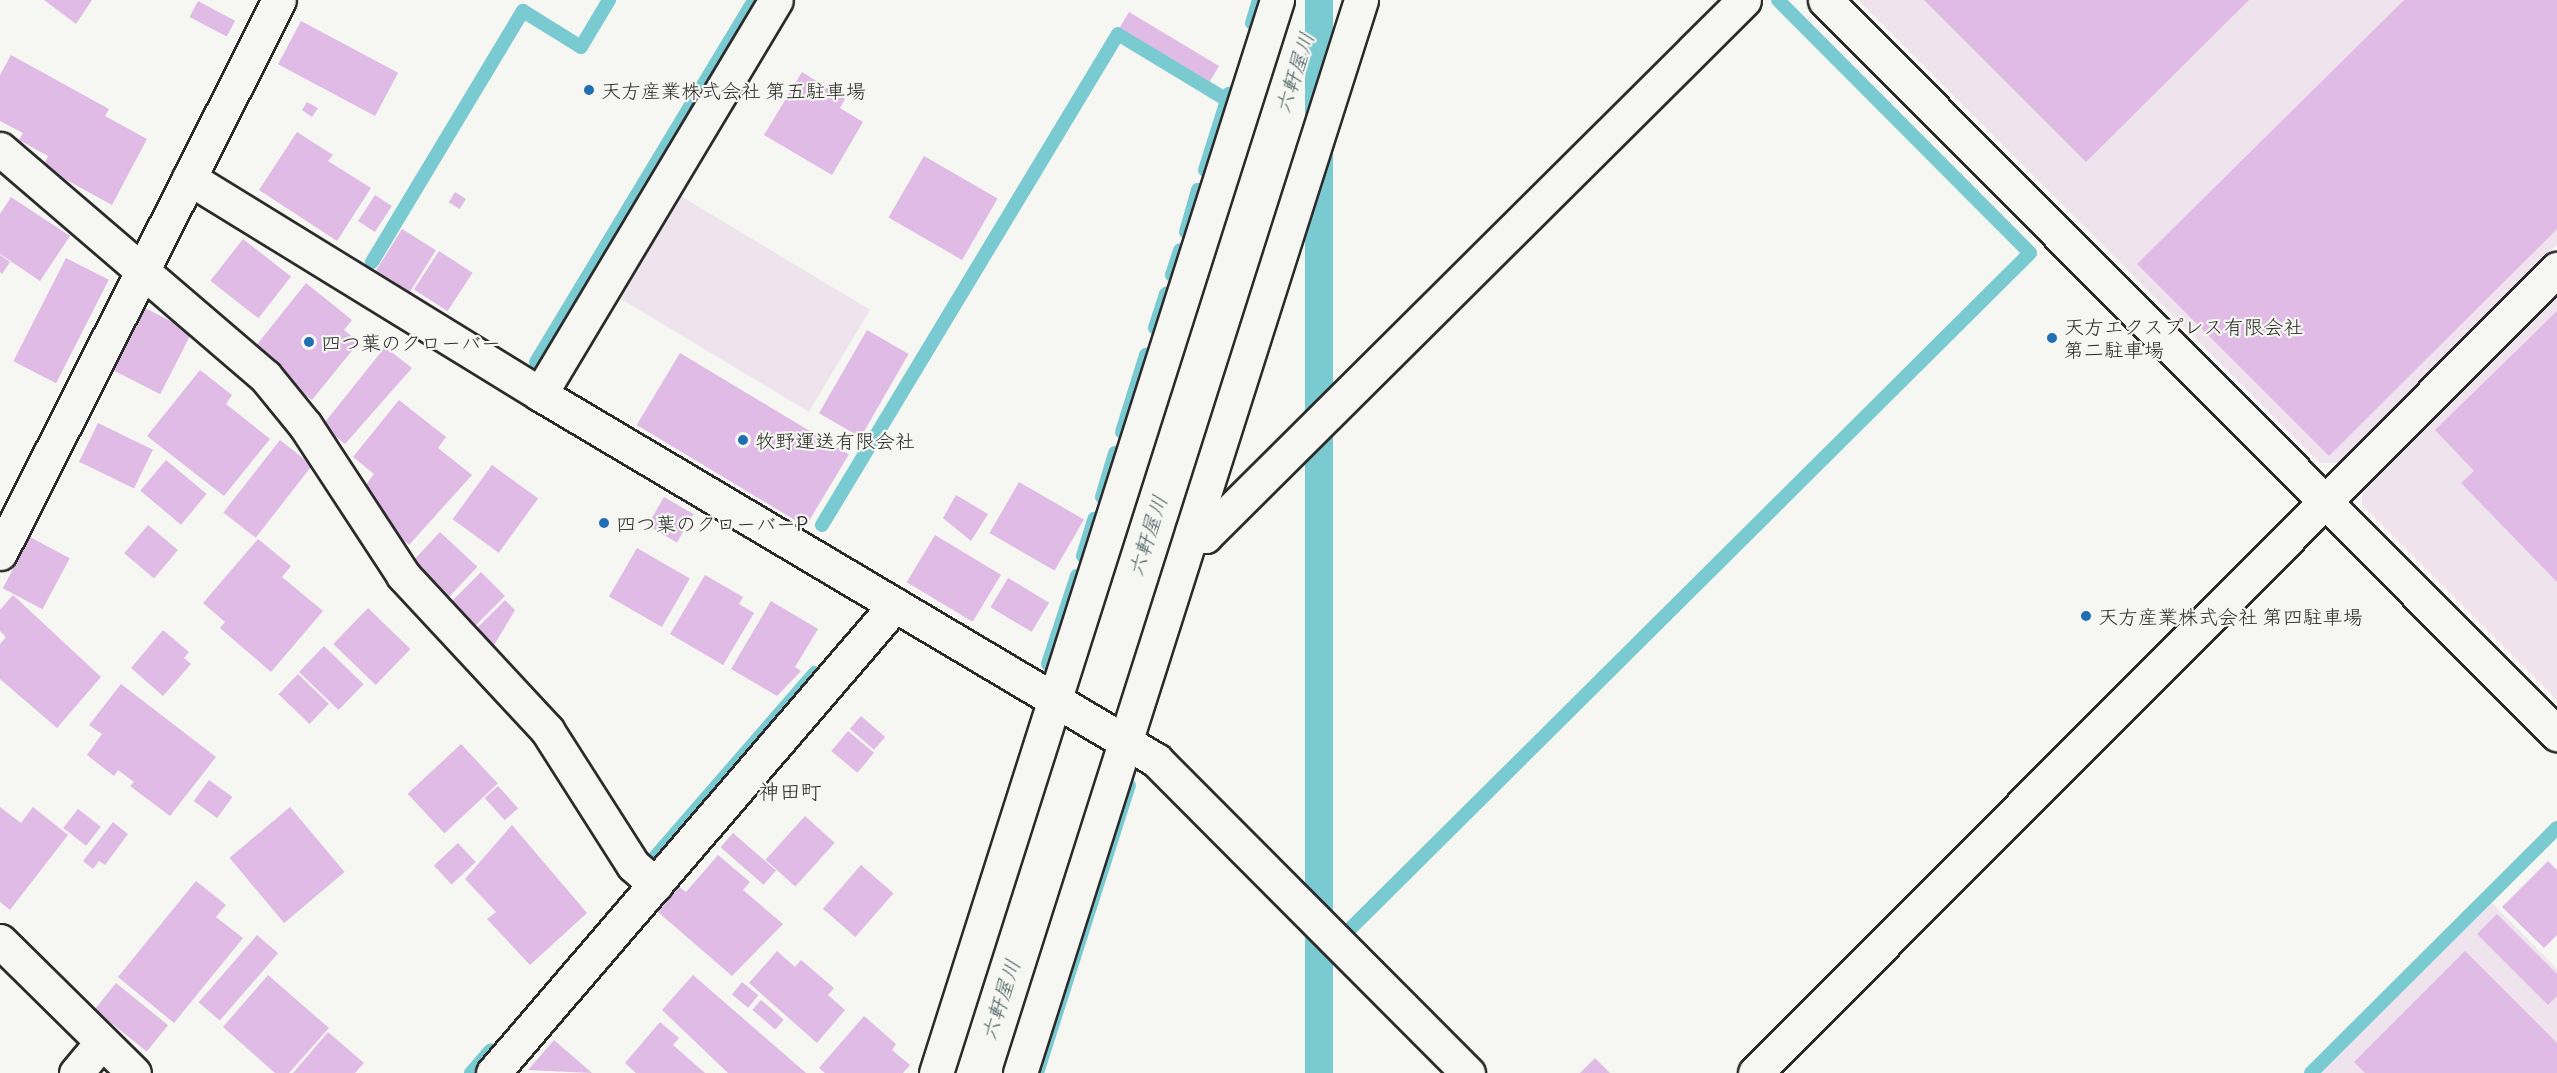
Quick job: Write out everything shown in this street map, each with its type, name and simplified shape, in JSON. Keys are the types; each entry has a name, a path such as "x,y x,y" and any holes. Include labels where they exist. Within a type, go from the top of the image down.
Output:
{"street":[{"path":"0,551 279,0"},
{"path":"540,394 777,0"},
{"path":"936,1073 1059,703 1276,0"},
{"path":"1020,1073 1121,739 1192,532 1360,0"},
{"path":"1192,532 1205,536 1744,0"},
{"path":"1825,0 2557,734"},
{"path":"0,149 143,269 288,402 403,575 547,730 633,865 656,885"},
{"path":"189,178 540,394 1156,760 1468,1073"},
{"path":"1755,1073 2557,269"},
{"path":"493,1073 895,606"},
{"path":"0,941 134,1073"},
{"path":"76,1073 101,1043"}],"shaded area":[{"path":"1858,0 2557,0 2557,245 2338,463 2320,463"},
{"path":"679,195 870,310 809,412 618,297"},
{"path":"2557,293 2557,700 2362,505 2362,487"},
{"path":"2492,903 2557,969 2557,1073 2321,1073"}],"water":[{"path":"1305,0 1333,0 1333,1073 1305,1073"}],"building":[{"path":"44,0 92,0 76,24"},
{"path":"1924,0 2249,0 2086,162"},
{"path":"2404,0 2557,0 2557,229 2329,456 2137,264"},
{"path":"198,1 235,21 227,37 190,17"},
{"path":"1129,12 1219,66 1210,82 1120,27"},
{"path":"301,21 398,73 375,116 278,64"},
{"path":"11,55 109,109 105,116 147,139 112,205 43,167 48,156 19,140 23,133 0,121 0,75"},
{"path":"802,72 845,99 840,108 863,122 832,175 764,135"},
{"path":"307,102 318,108 312,117 302,110"},
{"path":"297,132 333,155 328,161 371,188 337,241 259,190"},
{"path":"924,156 998,199 962,260 888,217"},
{"path":"455,192 466,199 460,209 449,202"},
{"path":"375,195 392,206 375,232 358,221"},
{"path":"11,197 70,236 40,281 0,254 0,214"},
{"path":"402,229 436,250 410,292 376,271"},
{"path":"243,239 291,277 258,318 210,281"},
{"path":"439,251 473,273 447,311 414,290"},
{"path":"0,255 10,262 2,274 0,272"},
{"path":"66,258 109,280 56,383 13,361"},
{"path":"306,283 352,320 344,330 359,342 312,400 251,352"},
{"path":"143,307 192,332 160,394 111,369"},
{"path":"2557,311 2557,582 2461,483 2474,471 2435,430"},
{"path":"867,330 909,354 861,437 819,413"},
{"path":"385,347 412,368 345,444 322,426"},
{"path":"680,353 849,454 806,526 637,425"},
{"path":"200,370 232,395 226,404 270,439 224,496 147,436"},
{"path":"399,400 446,437 438,448 472,475 409,545 385,524 390,518 359,494 374,474 353,457"},
{"path":"98,423 153,450 134,488 79,462"},
{"path":"280,440 312,465 256,538 223,512"},
{"path":"166,460 207,494 181,525 140,491"},
{"path":"492,465 538,499 499,553 453,519"},
{"path":"1019,482 1084,520 1054,571 990,533"},
{"path":"956,495 988,514 971,541 943,518"},
{"path":"664,497 693,514 677,543 648,526"},
{"path":"148,525 178,550 154,578 124,553"},
{"path":"440,532 477,567 444,603 407,568"},
{"path":"935,535 1001,575 973,622 907,582"},
{"path":"30,537 70,558 43,609 3,588"},
{"path":"258,539 291,566 282,577 323,611 271,672 220,628 225,622 203,603"},
{"path":"637,548 690,578 662,627 609,596"},
{"path":"481,572 505,596 468,633 444,609"},
{"path":"705,575 743,597 739,604 754,613 723,665 670,634"},
{"path":"1008,578 1049,603 1032,632 990,607"},
{"path":"13,595 101,677 57,728 0,679 0,644 6,637 0,631 0,610"},
{"path":"505,600 515,610 490,652 471,634"},
{"path":"771,601 818,629 795,667 801,671 777,696 731,669"},
{"path":"368,608 410,649 376,685 333,644"},
{"path":"163,630 189,652 184,658 191,664 163,696 131,668"},
{"path":"324,646 364,684 339,710 299,672"},
{"path":"298,674 329,704 309,724 279,694"},
{"path":"121,684 216,757 170,816 130,786 134,782 118,770 114,776 87,755 102,734 89,725"},
{"path":"861,716 885,737 874,750 850,729"},
{"path":"848,731 874,753 857,773 831,751"},
{"path":"461,744 498,783 444,833 408,794"},
{"path":"209,780 232,797 217,818 194,801"},
{"path":"498,786 518,808 505,820 485,798"},
{"path":"0,807 21,823 33,807 68,835 10,910 0,902"},
{"path":"290,807 345,872 284,923 229,858"},
{"path":"78,809 101,827 86,846 63,828"},
{"path":"805,816 835,843 795,887 766,860"},
{"path":"113,822 128,834 105,865 99,861 93,869 83,861"},
{"path":"512,825 587,913 530,965 487,919 496,912 465,879"},
{"path":"733,833 776,870 764,885 721,847"},
{"path":"458,843 476,862 452,885 434,866"},
{"path":"718,855 750,882 743,890 783,924 732,976 658,912 679,887 686,892"},
{"path":"2548,861 2557,870 2557,935 2544,948 2502,907"},
{"path":"861,865 893,893 855,937 823,909"},
{"path":"196,881 226,905 216,917 243,938 174,1023 118,977"},
{"path":"2497,914 2557,974 2557,996 2548,1005 2477,934"},
{"path":"257,935 278,953 220,1021 199,1002"},
{"path":"777,951 795,967 801,960 834,988 828,995 845,1010 817,1043 749,983"},
{"path":"2465,951 2557,1043 2557,1073 2365,1073 2354,1062"},
{"path":"268,975 329,1028 289,1073 275,1073 223,1027"},
{"path":"693,975 806,1073 728,1073 662,1010"},
{"path":"742,982 758,995 748,1008 732,994"},
{"path":"116,983 168,1025 147,1052 95,1009"},
{"path":"761,1000 784,1020 775,1029 752,1010"},
{"path":"864,1016 896,1044 892,1050 910,1065 903,1073 825,1073 819,1068"},
{"path":"660,1022 679,1038 673,1045 705,1073 636,1073 625,1063"},
{"path":"328,1032 364,1063 355,1073 293,1073"},
{"path":"554,1040 592,1073 528,1070"},
{"path":"1595,1058 1610,1073 1580,1073"}],"waterway":[{"path":"372,262 523,11 581,47 609,0"},
{"path":"536,362 754,0"},
{"path":"1252,23 1259,0"},
{"path":"1351,928 2030,253 1778,0"},
{"path":"822,525 1118,34 1227,100"},
{"path":"1205,170 1229,94"},
{"path":"1186,232 1198,190"},
{"path":"1172,275 1180,250"},
{"path":"1155,328 1166,294"},
{"path":"1122,432 1146,355"},
{"path":"1102,497 1115,453"},
{"path":"1083,556 1094,519"},
{"path":"1048,664 1077,576"},
{"path":"655,857 815,673"},
{"path":"1037,1073 1129,785"},
{"path":"2311,1073 2557,828"},
{"path":"471,1073 491,1050"}],"place":[{"name":"天方産業株式会社 第五駐車場","path":"589,90"},
{"name":"天方エクスプレス有限会社 第二駐車場","path":"2052,338"},
{"name":"四つ葉のクローバー","path":"309,342"},
{"name":"牧野運送有限会社","path":"743,440"},
{"name":"四つ葉のクローバーP","path":"604,523"},
{"name":"天方産業株式会社 第四駐車場","path":"2086,616"}],"district":[{"name":"神田町","path":"790,792"}],"water label":[{"name":"六軒屋川","path":"1295,73"},
{"name":"六軒屋川","path":"1148,536"},
{"name":"六軒屋川","path":"1001,1000"}]}
